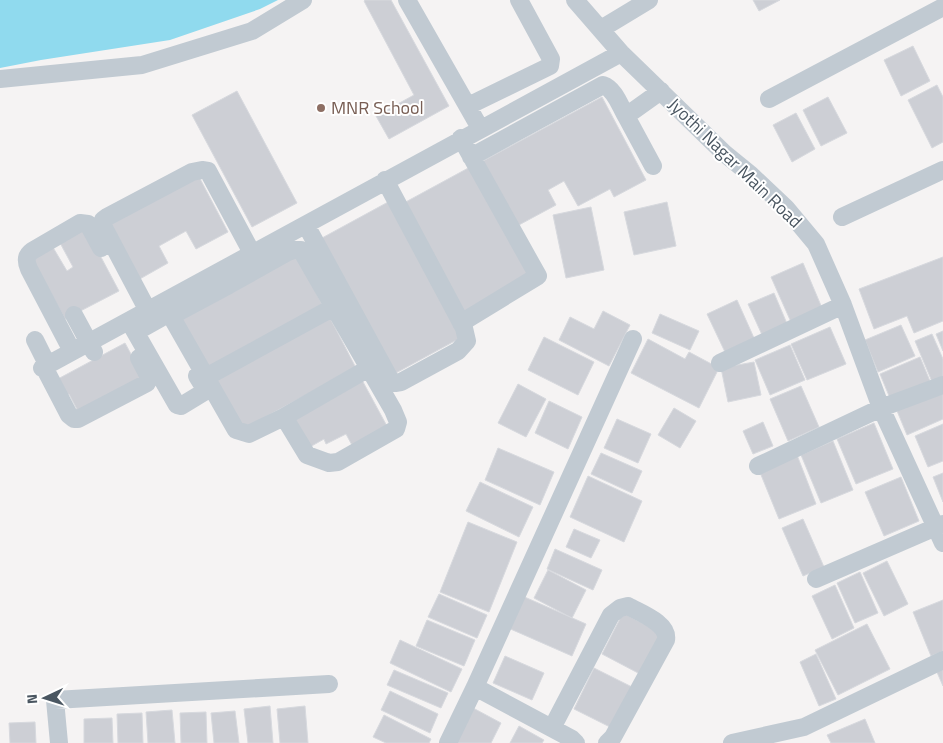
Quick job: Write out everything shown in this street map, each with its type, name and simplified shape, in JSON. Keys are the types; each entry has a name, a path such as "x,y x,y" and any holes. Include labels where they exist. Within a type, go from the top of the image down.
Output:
{"street":[{"path":"0,79 142,65 252,31 303,0"},
{"path":"408,0 480,128"},
{"path":"468,106 550,66 550,59 519,0"},
{"name":"Jyothi Nagar Main Road","path":"574,0 621,52 724,153 786,208 816,244 843,305 881,408 941,531"},
{"path":"601,28 649,0"},
{"path":"769,99 943,7"},
{"path":"45,369 226,277 284,245 306,225 385,180 621,52"},
{"path":"471,158 603,85 609,87 612,91 653,166"},
{"path":"626,116 661,91"},
{"path":"461,138 538,276 462,323"},
{"path":"842,217 943,170"},
{"path":"35,340 45,369 69,415 74,419 81,418 145,385 149,377 145,318 102,224 103,220 107,217 192,172 208,171 252,253"},
{"path":"306,225 390,379 395,383 401,382 458,351 467,341 462,323 385,180"},
{"path":"85,350 29,269 26,258 32,250 75,225 83,223 88,224 145,318 206,378 236,430 249,434 284,417 369,368"},
{"path":"226,277 252,253 284,245 294,250 301,250 398,422 396,430 338,462 329,463 307,455 284,417"},
{"path":"720,363 843,305"},
{"path":"206,378 334,307"},
{"path":"74,315 85,350"},
{"path":"448,743 633,339"},
{"path":"758,466 881,408 943,385"},
{"path":"816,579 941,531"},
{"path":"552,728 611,615 620,608 628,606 664,629 667,634 666,640 613,737 607,743"},
{"path":"732,743 804,727 943,660"},
{"path":"59,743 54,700 329,684"},
{"path":"475,687 552,728 572,742"}],"water":[{"path":"0,0 278,0 260,9 170,40 0,68"}],"building":[{"path":"365,0 391,0 449,106 389,139 376,116 414,95"},
{"path":"753,0 780,0 759,11"},
{"path":"913,46 930,81 901,96 884,60"},
{"path":"937,85 943,97 943,142 932,148 908,100"},
{"path":"237,91 297,203 252,227 192,115"},
{"path":"602,97 646,180 614,197 610,189 578,206 564,181 548,190 556,205 517,226 483,161"},
{"path":"828,97 847,133 821,146 803,110"},
{"path":"796,113 815,149 792,162 773,125"},
{"path":"472,166 532,278 462,316 402,204"},
{"path":"197,173 228,232 196,249 186,231 159,246 168,263 138,280 107,222"},
{"path":"390,201 462,337 394,374 322,238"},
{"path":"667,202 676,246 634,255 624,212"},
{"path":"591,207 604,270 566,278 553,215"},
{"path":"84,225 119,291 65,319 30,255 51,244 67,271 73,267 59,241"},
{"path":"296,254 323,306 208,368 180,317"},
{"path":"943,257 943,321 914,333 907,316 874,329 859,289"},
{"path":"803,263 822,308 791,322 771,277"},
{"path":"774,293 788,326 763,337 748,304"},
{"path":"737,300 754,338 725,352 707,314"},
{"path":"603,311 630,325 609,366 559,340 570,317 594,329"},
{"path":"660,314 699,331 690,350 652,333"},
{"path":"330,318 356,368 243,429 216,379"},
{"path":"901,325 915,356 878,372 865,340"},
{"path":"830,327 846,364 807,380 791,344"},
{"path":"943,331 943,351 936,334"},
{"path":"932,334 943,359 943,380 933,384 915,341"},
{"path":"544,337 594,362 578,395 528,370"},
{"path":"648,339 685,359 689,352 719,368 699,408 631,373"},
{"path":"125,343 145,380 80,415 69,394 64,396 56,380"},
{"path":"790,345 805,380 770,395 755,360"},
{"path":"920,357 932,386 892,403 880,374"},
{"path":"754,362 761,395 728,402 721,368"},
{"path":"362,380 388,428 353,447 346,434 326,444 324,439 308,448 292,418"},
{"path":"518,384 546,399 526,437 498,423"},
{"path":"801,386 819,427 788,441 770,399"},
{"path":"943,394 943,419 907,435 895,406"},
{"path":"549,401 582,417 568,449 535,433"},
{"path":"674,408 696,421 680,448 658,435"},
{"path":"617,419 651,434 638,463 604,448"},
{"path":"763,422 773,446 753,454 743,431"},
{"path":"874,423 893,469 856,484 837,439"},
{"path":"943,424 943,461 928,467 915,436"},
{"path":"833,441 853,490 821,503 801,455"},
{"path":"498,448 554,472 540,505 485,480"},
{"path":"601,453 642,471 632,493 591,474"},
{"path":"797,455 816,504 779,519 759,470"},
{"path":"943,473 943,502 933,477"},
{"path":"588,476 642,501 624,542 570,517"},
{"path":"901,477 919,521 884,536 865,492"},
{"path":"480,482 533,507 519,537 466,511"},
{"path":"803,519 824,567 803,576 782,528"},
{"path":"468,522 517,542 489,612 440,592"},
{"path":"574,529 600,540 591,558 566,547"},
{"path":"555,549 602,570 593,590 547,569"},
{"path":"887,561 908,604 884,616 863,573"},
{"path":"548,570 586,590 572,618 534,598"},
{"path":"860,572 878,613 855,623 837,583"},
{"path":"835,585 854,628 832,639 812,596"},
{"path":"439,594 487,615 477,638 428,617"},
{"path":"520,595 586,624 572,656 506,627"},
{"path":"943,600 943,651 931,656 913,612"},
{"path":"623,613 661,633 640,674 602,654"},
{"path":"427,620 475,640 464,666 416,646"},
{"path":"867,624 890,669 838,695 815,650"},
{"path":"400,640 462,669 451,692 390,663"},
{"path":"816,654 836,699 819,706 800,662"},
{"path":"505,656 544,673 532,700 493,683"},
{"path":"943,666 943,686 936,670"},
{"path":"594,668 634,688 614,729 574,709"},
{"path":"394,670 448,693 441,708 387,685"},
{"path":"390,691 438,714 430,733 381,710"},
{"path":"270,706 273,743 248,743 244,709"},
{"path":"305,706 308,743 280,743 277,709"},
{"path":"473,708 501,723 491,743 456,743"},
{"path":"172,710 175,743 148,743 146,712"},
{"path":"235,711 239,743 214,743 211,713"},
{"path":"206,712 207,743 181,743 180,713"},
{"path":"142,713 143,743 118,743 117,714"},
{"path":"384,715 431,739 429,743 386,743 373,737"},
{"path":"112,718 113,743 84,743 84,719"},
{"path":"865,719 875,743 831,743 827,735"},
{"path":"35,722 36,743 10,743 9,723"},
{"path":"519,726 544,740 542,743 510,743"}],"place":[{"name":"MNR School","path":"321,108"}]}
